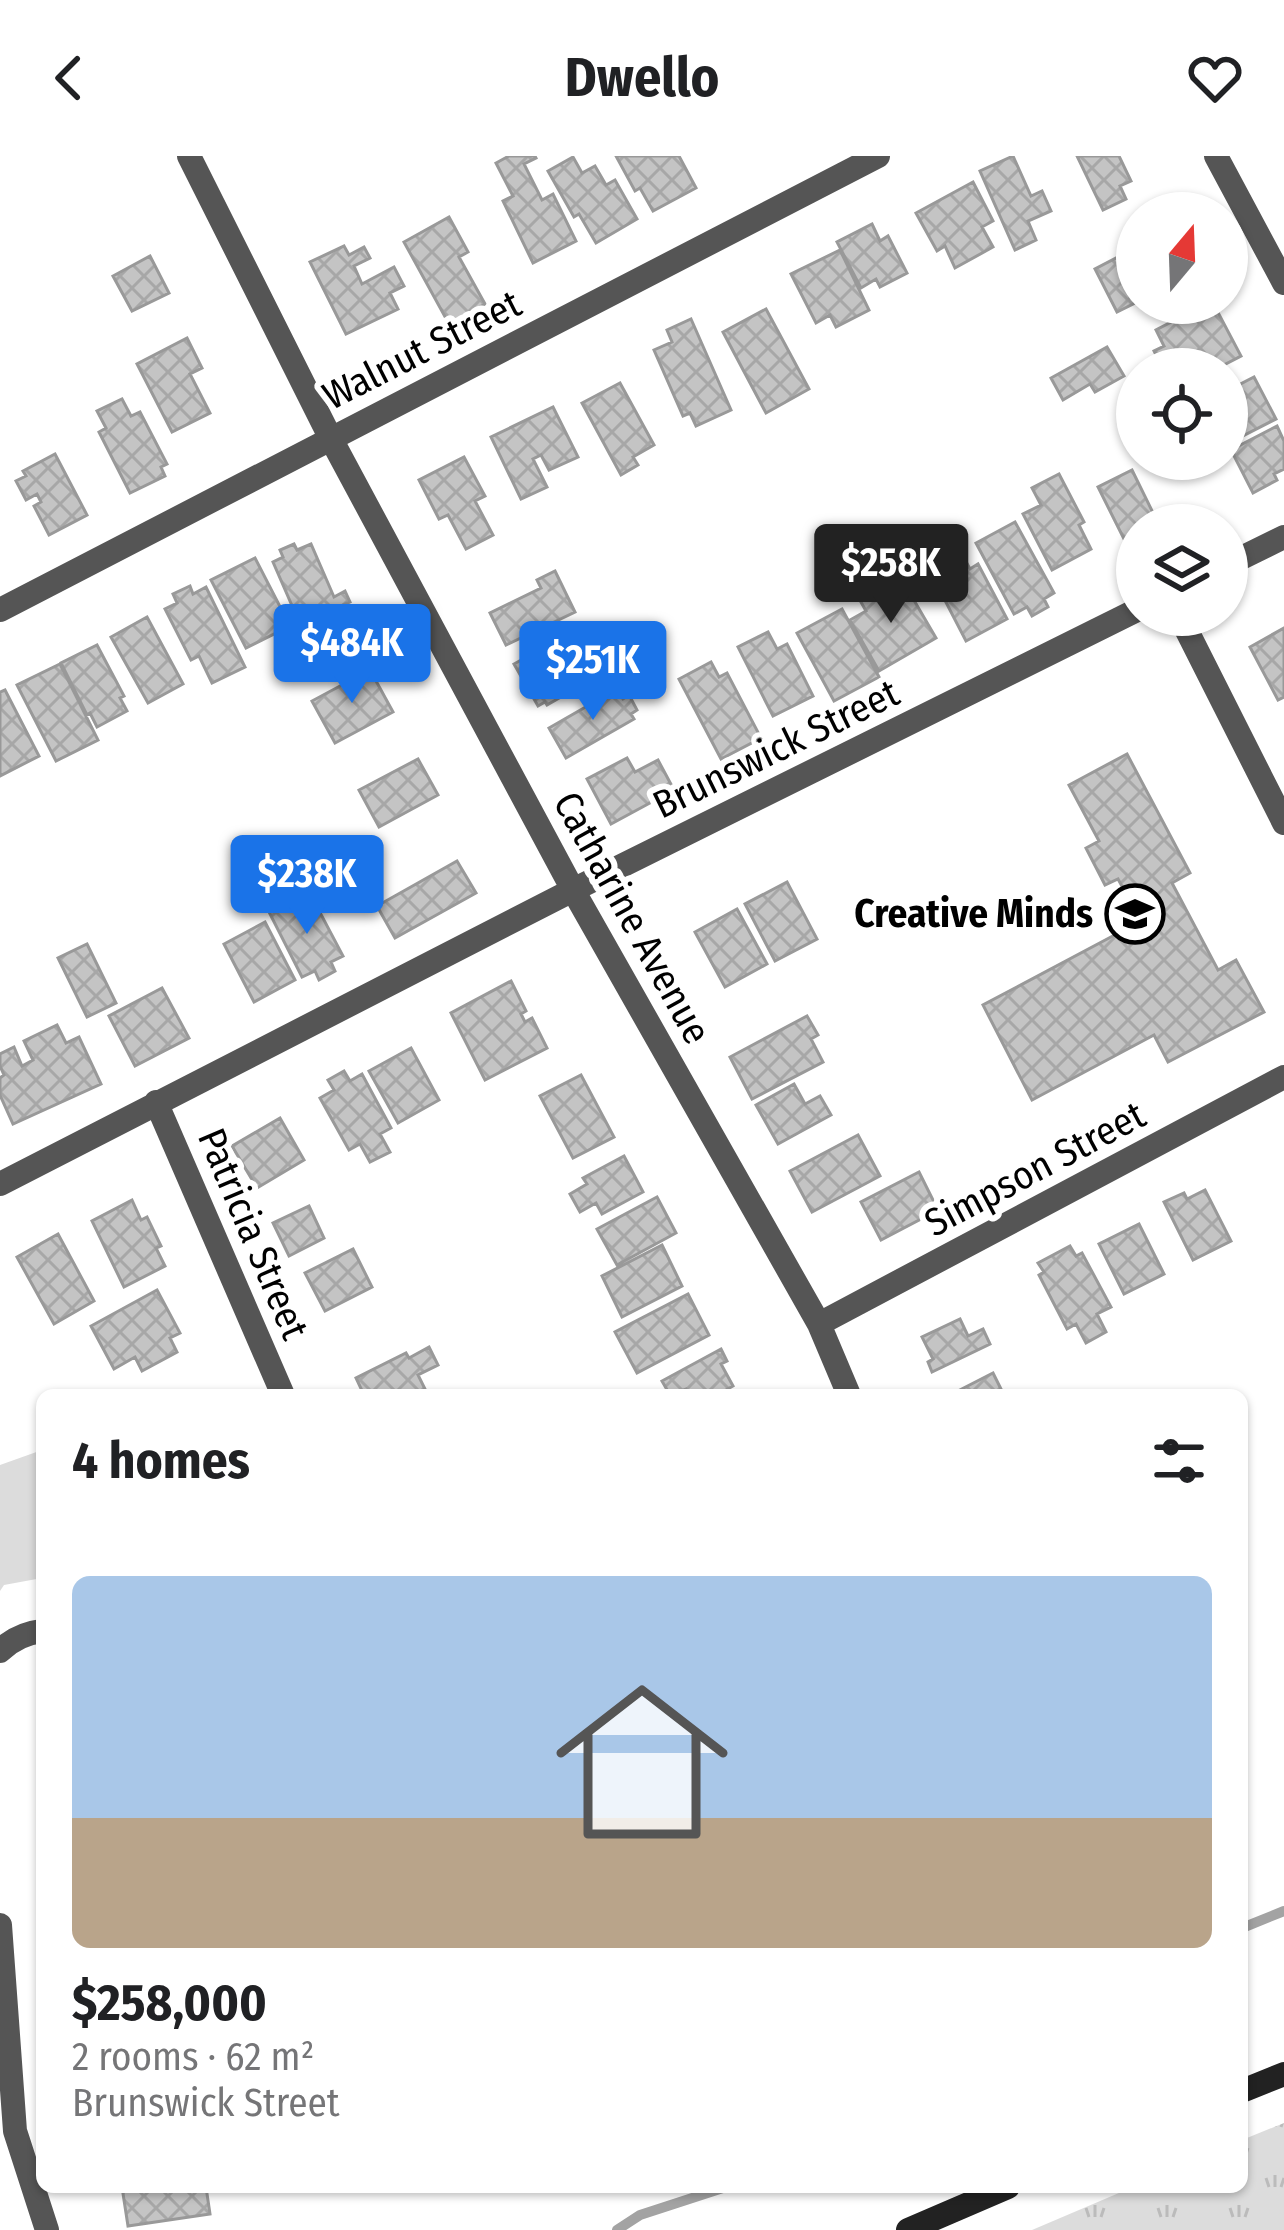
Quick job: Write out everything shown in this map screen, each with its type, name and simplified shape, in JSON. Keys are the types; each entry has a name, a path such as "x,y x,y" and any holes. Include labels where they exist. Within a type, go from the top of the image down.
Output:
{"main road":[{"path":"1248,2089 1284,2074"},
{"path":"908,2230 994,2193"}],"street":[{"name":"Catharine Avenue","path":"189,156 330,437 573,890 819,1324 846,1389"},
{"name":"Walnut Street","path":"0,610 878,156"},
{"path":"1216,156 1284,283"},
{"path":"1248,555 1284,537"},
{"name":"Brunswick Street","path":"0,1184 573,890 1116,620"},
{"path":"1190,636 1284,823"},
{"name":"Simpson Street","path":"819,1324 1284,1078"},
{"name":"Patricia Street","path":"156,1102 280,1389"},
{"path":"0,1652 36,1632"},
{"path":"0,1925 8,2132 46,2230"}],"green space":[{"path":"36,1452 36,1579 4,1585 0,1591 0,1465"},
{"path":"1284,2123 1284,2230 1032,2230 1119,2193 1248,2193 1248,2138"}],"building":[{"path":"509,156 535,156 524,164 542,200 553,194 576,241 533,263 503,201 513,196 496,163"},
{"path":"616,156 679,156 696,188 653,211 640,188 635,191"},
{"path":"1013,156 1031,196 1042,191 1051,211 1028,221 1036,240 1015,250 980,171"},
{"path":"1077,156 1119,156 1131,181 1120,186 1123,192 1116,192 1116,204 1103,210"},
{"path":"573,157 582,173 595,166 606,185 615,180 637,219 596,243 579,214 574,217 548,171"},
{"path":"973,182 993,221 982,227 993,247 955,268 945,246 937,251 916,213"},
{"path":"449,217 468,252 459,257 485,304 449,324 404,242"},
{"path":"872,224 880,241 888,236 907,273 880,287 876,279 861,288 837,242"},
{"path":"344,246 349,255 364,247 370,258 354,266 362,284 394,267 404,286 390,293 398,309 346,334 310,262"},
{"path":"840,250 869,310 836,327 830,315 816,323 791,274"},
{"path":"150,256 169,293 132,311 113,276"},
{"path":"1116,258 1116,310 1095,269"},
{"path":"766,309 809,389 766,413 723,332"},
{"path":"691,319 731,410 696,426 690,413 683,416 654,350 672,342 667,330"},
{"path":"1168,324 1224,324 1237,348 1160,348 1164,346 1156,330"},
{"path":"187,338 202,368 190,374 210,413 172,432 137,364"},
{"path":"1107,347 1116,362 1116,380 1095,392 1090,384 1063,400 1051,378"},
{"path":"1254,377 1276,419 1248,433 1248,380"},
{"path":"620,383 654,445 633,457 638,465 621,475 582,403"},
{"path":"122,399 131,416 140,412 167,464 161,467 165,476 130,493 99,432 106,428 97,411"},
{"path":"553,407 578,457 549,470 541,455 533,459 547,487 521,499 491,437"},
{"path":"1277,426 1284,441 1284,469 1274,474 1277,480 1253,493 1246,480 1248,441"},
{"path":"55,454 87,515 49,535 34,506 41,502 37,494 26,500 16,481 26,476 23,471"},
{"path":"464,457 485,496 475,501 493,535 466,549 448,515 439,519 419,480"},
{"path":"1059,474 1084,522 1079,525 1091,549 1052,570 1023,514 1041,505 1032,488"},
{"path":"1116,478 1137,480 1149,504 1116,504 1116,523 1098,487"},
{"path":"1015,522 1054,593 1044,599 1048,607 1032,616 1027,607 1014,614 976,543"},
{"path":"294,544 297,550 311,544 334,597 345,591 350,602 311,619 308,613 297,617 273,562 283,557 280,550"},
{"path":"962,554 970,569 978,564 1007,619 966,641 937,585 946,581 938,566"},
{"path":"255,558 290,626 246,648 211,580"},
{"path":"555,571 575,612 506,645 490,613 541,588 537,580"},
{"path":"881,581 891,599 908,590 936,638 879,671 850,620 866,611 857,595"},
{"path":"190,586 193,594 206,587 245,667 212,683 199,656 191,660 165,609 177,603 173,594"},
{"path":"842,609 879,677 834,701 797,633"},
{"path":"147,617 183,684 148,703 111,637"},
{"path":"582,626 593,647 600,643 611,661 603,666 606,671 538,706 514,664"},
{"path":"1284,628 1284,697 1278,700 1250,647"},
{"path":"768,632 777,649 787,644 813,696 773,716 738,647"},
{"path":"97,645 127,711 97,727 61,663"},
{"path":"711,662 719,677 727,673 761,738 721,759 679,679"},
{"path":"60,664 98,740 56,761 17,685"},
{"path":"370,670 393,712 335,743 312,701"},
{"path":"617,689 623,699 629,695 637,710 631,714 634,719 566,758 549,728"},
{"path":"5,690 39,756 0,776 0,692"},
{"path":"1127,754 1190,873 1172,883 1218,970 1236,960 1264,1012 1168,1062 1154,1035 1032,1100 983,1005 1141,921 1118,879 1105,885 1086,848 1099,841 1069,785"},
{"path":"627,758 635,772 658,760 674,790 611,824 587,779"},
{"path":"418,759 438,795 379,827 359,790"},
{"path":"457,861 476,893 395,938 377,906"},
{"path":"787,882 817,939 775,961 745,904"},
{"path":"304,895 310,906 315,903 343,956 331,962 335,971 319,980 315,971 302,977 269,912"},
{"path":"737,909 767,964 725,987 695,932"},
{"path":"265,922 295,980 254,1002 224,944"},
{"path":"87,944 116,1003 87,1017 58,958"},
{"path":"511,981 526,1011 521,1014 525,1022 532,1018 547,1048 485,1080 451,1013"},
{"path":"162,988 189,1038 135,1066 109,1016"},
{"path":"807,1016 818,1035 811,1039 823,1062 752,1099 730,1057"},
{"path":"57,1025 66,1043 79,1037 101,1084 13,1124 0,1095 4,1075 0,1054 14,1047 22,1066 33,1060 24,1041"},
{"path":"411,1048 439,1100 398,1123 369,1071"},
{"path":"344,1071 350,1081 362,1074 391,1128 380,1134 390,1152 370,1162 360,1144 349,1150 320,1098 334,1090 328,1080"},
{"path":"581,1075 614,1137 573,1158 540,1096"},
{"path":"794,1084 805,1104 820,1096 831,1115 778,1144 756,1105"},
{"path":"280,1118 304,1160 257,1188 232,1146"},
{"path":"858,1135 880,1176 812,1212 790,1171"},
{"path":"624,1156 643,1192 602,1214 596,1203 580,1212 570,1194 587,1184 583,1178"},
{"path":"919,1172 938,1210 881,1240 861,1202"},
{"path":"1205,1190 1231,1241 1193,1260 1164,1202"},
{"path":"657,1197 676,1233 617,1265 597,1229"},
{"path":"132,1200 141,1220 147,1217 165,1266 124,1287 92,1221"},
{"path":"309,1206 324,1238 289,1256 273,1223"},
{"path":"1139,1224 1164,1274 1124,1294 1099,1244"},
{"path":"58,1234 94,1301 54,1324 17,1257"},
{"path":"662,1245 682,1286 622,1317 602,1276"},
{"path":"1070,1246 1076,1256 1082,1253 1111,1307 1097,1314 1106,1332 1086,1343 1076,1324 1067,1329 1039,1275 1044,1272 1038,1263"},
{"path":"353,1249 372,1287 325,1311 305,1273"},
{"path":"157,1290 180,1333 170,1338 177,1352 142,1371 135,1357 114,1369 91,1326"},
{"path":"688,1294 709,1335 637,1373 615,1332"},
{"path":"960,1319 968,1336 983,1329 990,1344 932,1372 928,1362 933,1359 922,1337"},
{"path":"429,1347 438,1365 418,1375 425,1389 361,1389 356,1378 406,1353 409,1358"},
{"path":"721,1349 727,1361 721,1364 733,1386 667,1389 662,1381"},
{"path":"993,1373 1001,1389 962,1389"},
{"path":"123,2193 207,2193 210,2214 128,2226"}],"waterway":[{"path":"1248,1926 1284,1911"},
{"path":"617,2230 640,2215 708,2193"}],"place":[{"name":"Creative Minds","path":"1135,914"}]}
